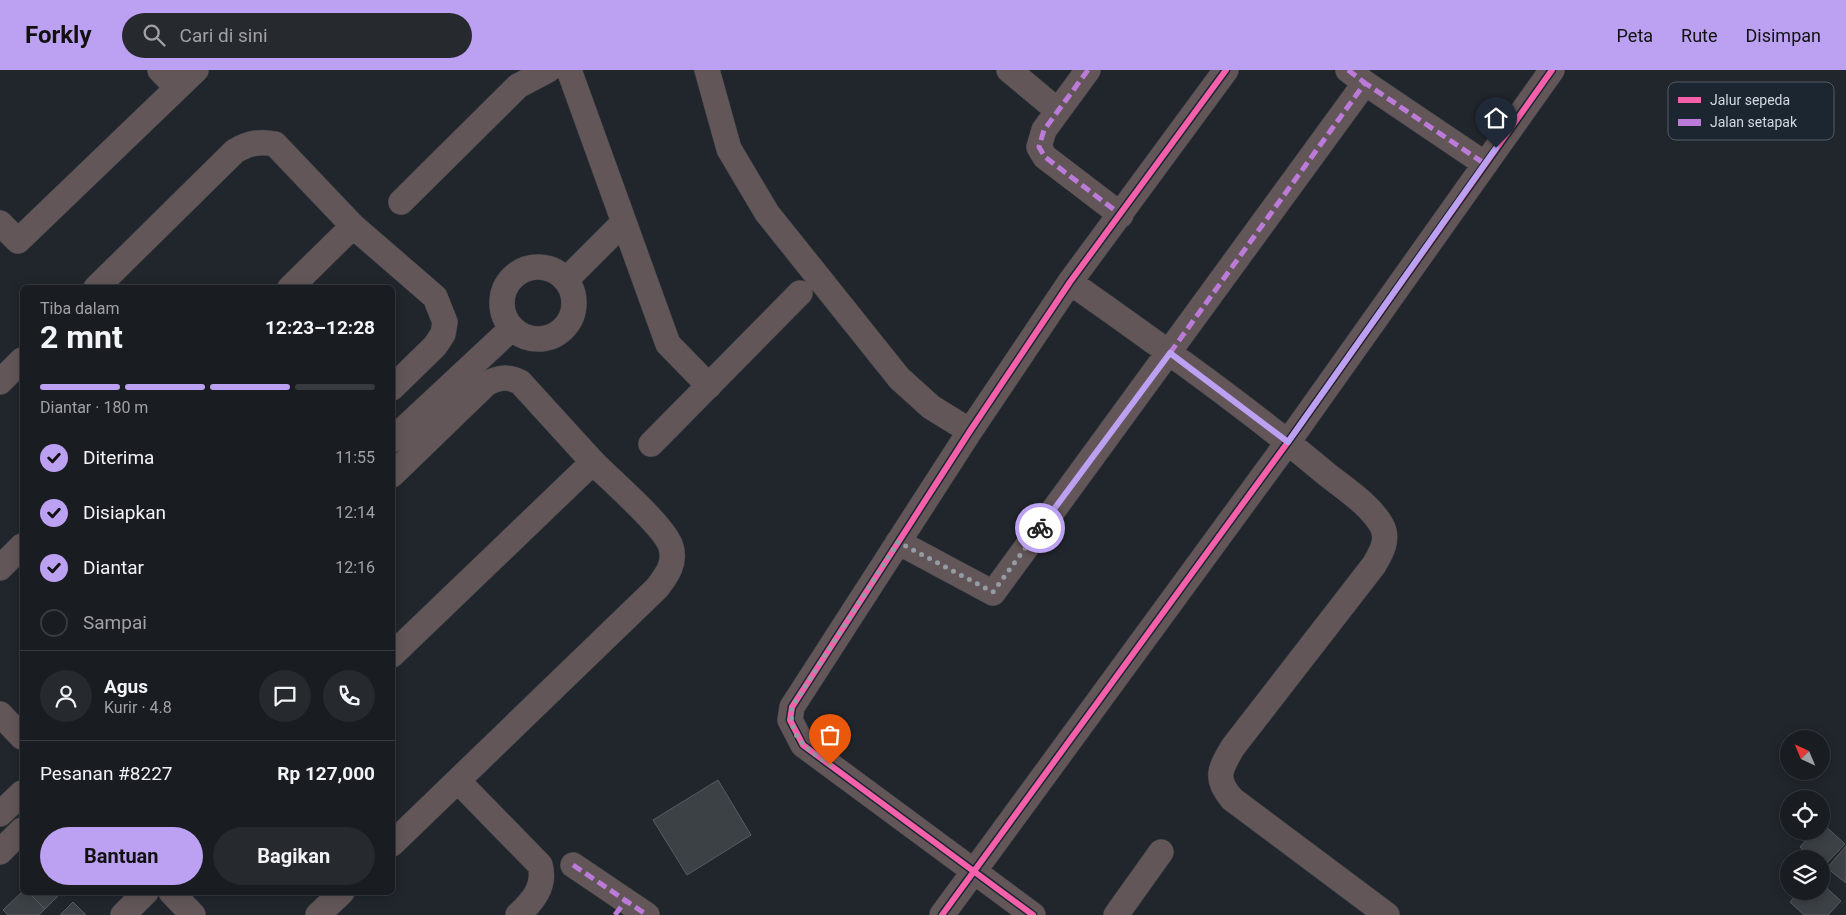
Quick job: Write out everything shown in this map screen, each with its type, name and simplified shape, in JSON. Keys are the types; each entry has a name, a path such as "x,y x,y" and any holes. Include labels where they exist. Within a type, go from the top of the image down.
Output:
{"street":[{"path":"160,70 177,88"},
{"path":"0,223 18,241 196,70"},
{"path":"401,202 514,78 548,70"},
{"path":"569,70 668,344 708,386"},
{"path":"707,70 729,149 767,213 899,378 931,407 970,431"},
{"path":"1009,70 1058,111"},
{"path":"1088,70 1044,130 1038,147 1045,157 1121,215"},
{"path":"1033,915 803,745 790,720 796,698 970,431 1070,282 1226,70"},
{"path":"942,915 1288,442 1552,70"},
{"path":"898,542 993,592 1170,353 1356,77 1485,164"},
{"path":"99,285 235,151 247,144 262,141 275,144 353,226 435,297 444,322 443,334 435,346 395,385"},
{"path":"567,279 624,222"},
{"path":"293,285 353,226"},
{"path":"537,266 554,269 567,279 575,296 573,315 563,331 546,340 527,338 511,328 503,314 501,297 508,282 521,270 537,266"},
{"path":"1070,282 1170,353 1288,442 1362,503 1383,527 1385,539 1383,551 1374,565 1233,747 1223,762 1220,779 1223,788 1232,799 1387,915"},
{"path":"651,444 800,293"},
{"path":"395,437 511,328"},
{"path":"0,382 20,362"},
{"path":"395,473 486,384 504,377 520,382 593,462 664,532 671,547 673,560 669,572 657,588 395,841"},
{"path":"395,652 593,462"},
{"path":"0,568 20,548"},
{"path":"0,714 20,735"},
{"path":"458,781 540,866 543,876 540,888 532,901 518,915"},
{"path":"0,814 20,795"},
{"path":"0,852 20,832"},
{"path":"1116,915 1161,852"},
{"path":"573,865 620,908 647,915"},
{"path":"123,915 143,895"},
{"path":"174,895 193,915"},
{"path":"318,915 339,895"}],"building":[{"path":"718,780 751,835 687,875 653,820"},
{"path":"1830,830 1845,844 1830,860 1830,850 1803,850 1800,847 1806,840 1830,840"},
{"path":"1846,846 1846,883 1830,870 1830,865"},
{"path":"1830,891 1841,901 1828,915 1804,915 1790,902 1792,900 1830,900"},
{"path":"20,894 31,895 45,909 39,915 8,915 3,910"},
{"path":"31,895 59,895 45,909"},
{"path":"73,902 86,915 60,915"}],"marked path":[{"path":"1088,70 1044,130 1039,147 1045,157 1121,215"},
{"path":"1348,70 1365,83"},
{"path":"1170,353 1365,83 1485,164"},
{"path":"573,865 647,915"},
{"path":"615,915 626,900"}],"cycle path":[{"path":"1033,915 803,745 790,720 792,707 970,431 1070,282 1226,70"},
{"path":"942,915 1288,442 1552,70"}],"way so far":[{"path":"830,765 803,745 795,734 790,720 792,707 898,542 993,592 1040,528"}],"route":[{"path":"1040,528 1170,353 1288,442 1496,148"}]}
